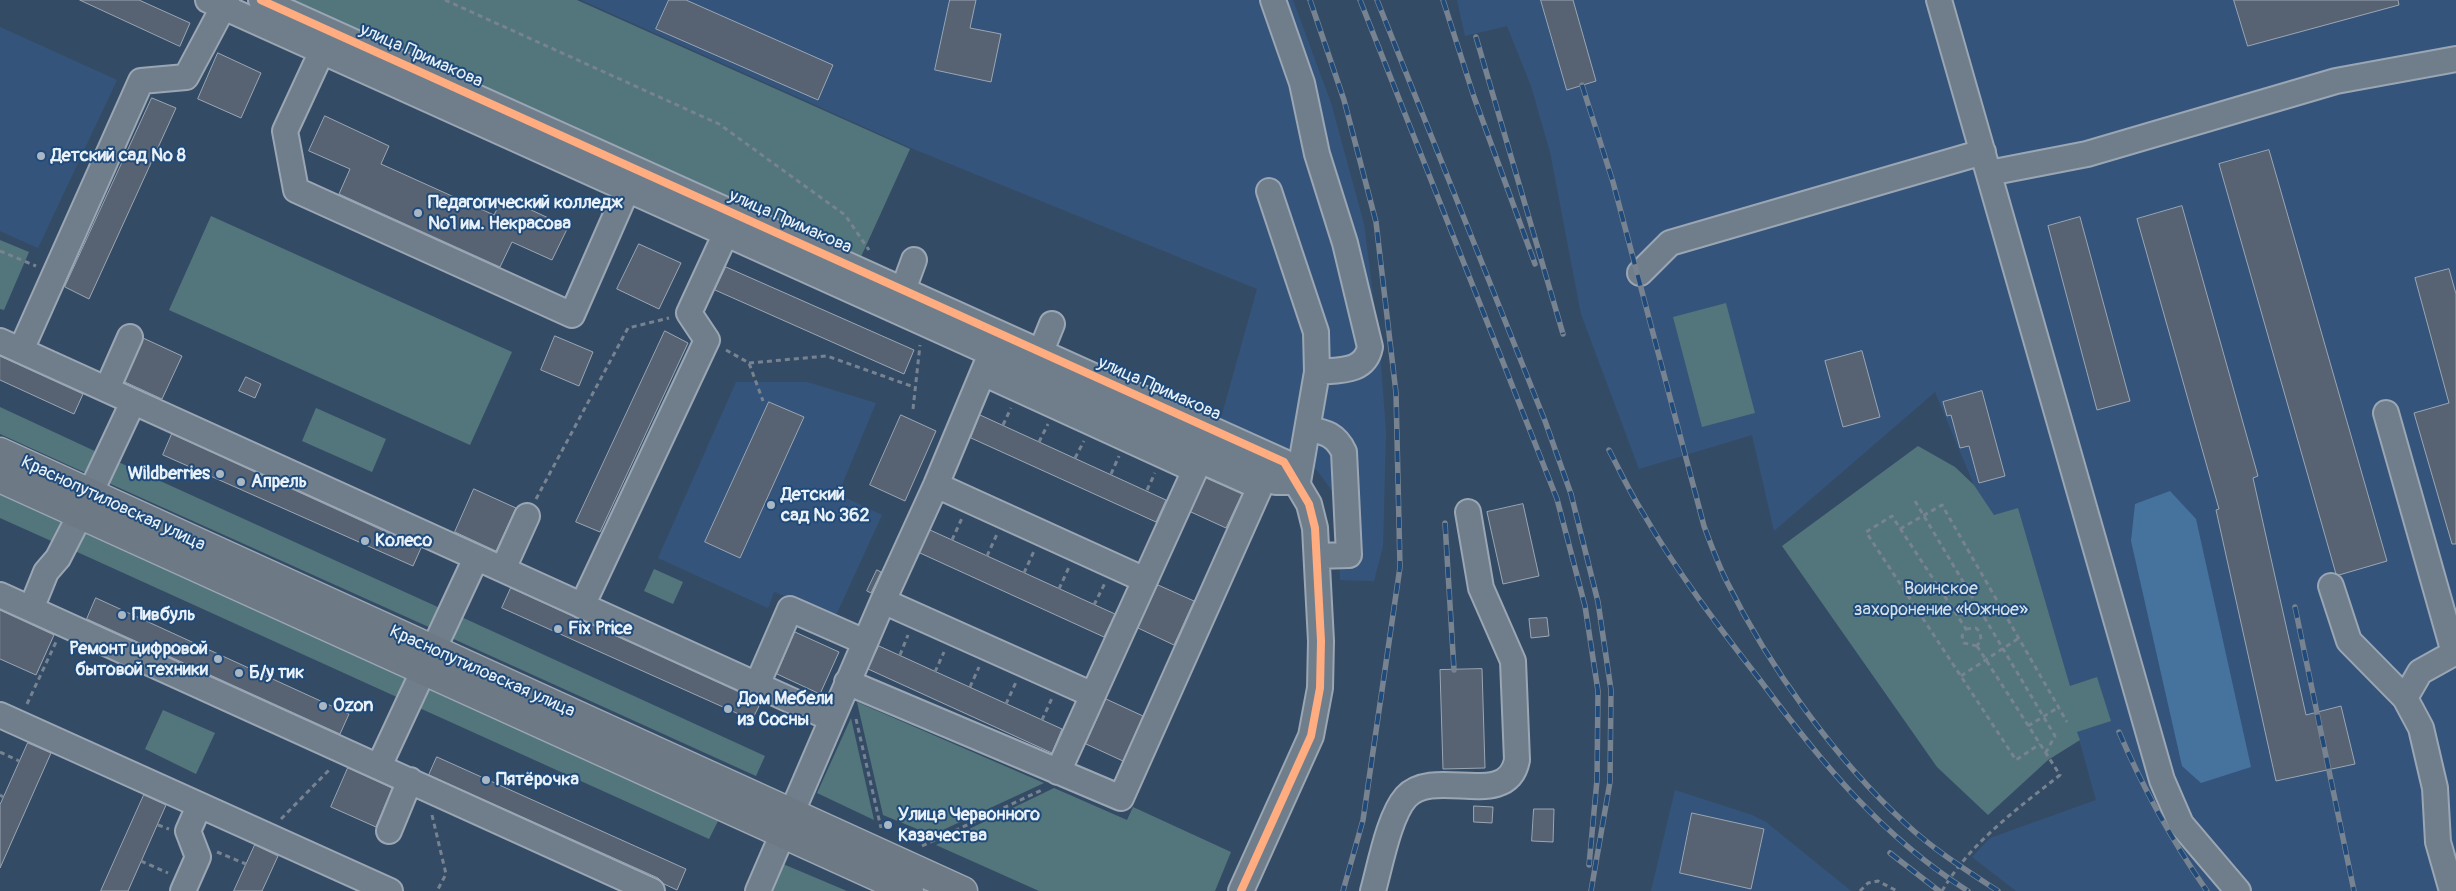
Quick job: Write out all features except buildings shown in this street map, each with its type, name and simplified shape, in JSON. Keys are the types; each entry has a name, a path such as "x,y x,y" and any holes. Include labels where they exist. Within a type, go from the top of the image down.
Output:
{"main road":[{"name":"Краснопутиловская улица","path":"0,452 85,504 787,823 964,891"},
{"name":"Краснопутиловская улица","path":"0,478 85,504"},
{"name":"Краснопутиловская улица","path":"787,823 910,891"}],"street":[{"name":"улица Примакова","path":"260,0 326,42"},
{"path":"1273,0 1302,83 1317,154 1345,243 1370,347 1368,357 1362,364 1352,369 1318,372"},
{"path":"1939,0 2162,780 2182,824 2238,891"},
{"name":"улица Примакова","path":"219,2 326,42 632,179 730,224 992,354 1036,362 1276,482 1298,482"},
{"path":"219,2 186,77 141,81 10,345 832,719"},
{"path":"326,42 285,131 296,190 554,307 572,314 632,179"},
{"path":"1640,273 1670,243 1986,163 2087,154 2336,81 2456,58"},
{"path":"1241,891 1311,736 1320,688 1321,641 1315,528 1309,504 1298,482 1318,372 1316,332 1270,191"},
{"name":"улица Примакова","path":"730,224 903,290 992,354"},
{"path":"582,606 707,340 689,313 730,224"},
{"path":"903,290 914,260"},
{"path":"1036,362 1052,324"},
{"path":"107,389 130,336"},
{"path":"758,891 847,682 936,485 992,354 1196,470"},
{"path":"31,608 46,572 58,558 133,402"},
{"path":"2386,413 2454,653 2420,672 2405,698"},
{"path":"1308,430 1327,433 1338,440 1344,452 1349,555 1317,556"},
{"path":"847,682 1058,772 1121,798 1260,487 1200,460 1058,772"},
{"path":"936,485 1145,580"},
{"path":"503,569 530,511"},
{"path":"1373,891 1396,812 1407,796 1418,789 1433,784 1487,786 1500,783 1515,770 1517,760 1513,662 1481,588 1468,512"},
{"path":"379,766 476,558"},
{"path":"2330,586 2350,641 2405,698 2421,728 2435,788 2438,842 2446,889"},
{"path":"0,594 652,891"},
{"path":"883,601 1093,695"},
{"path":"757,685 790,610 865,642"},
{"path":"2,716 264,836 390,891"},
{"path":"389,831 418,784"},
{"path":"183,891 198,857 188,831 199,806"}],"path":[{"path":"444,0 719,124 845,215 874,258"},
{"path":"0,251 43,269"},
{"path":"530,511 628,328 676,316"},
{"path":"707,340 749,363 827,356 914,387"},
{"path":"912,409 920,345"},
{"path":"749,363 763,401"},
{"path":"1916,501 2055,736 2045,754"},
{"path":"1900,529 1942,505 2068,722"},
{"path":"1966,629 1892,516 1866,532 2016,760 2040,744"},
{"path":"2,716 27,705 65,623"},
{"path":"1966,629 1976,628 1980,632 1981,640 1976,646"},
{"path":"1942,891 1959,866 1978,844 2011,813 2060,775 1976,646 1964,643 1962,636 1966,629"},
{"path":"1961,676 2019,638"},
{"path":"847,682 880,828"},
{"path":"2028,726 2059,707"},
{"path":"0,752 19,761"},
{"path":"264,836 347,752"},
{"path":"922,846 1051,785 1058,772"},
{"path":"418,784 446,874 438,891"},
{"path":"198,857 217,852 246,864"},
{"path":"1860,891 1868,883 1878,881 1897,891"}],"shaded area":[{"path":"581,0 1293,0 1331,103 1364,224 1380,351 1386,432 1383,546 1374,581 1340,580 1338,517 1332,491 1317,470 1300,457 1221,418 1257,289 911,148"},
{"path":"1457,0 2456,0 2456,891 2016,891 1972,857 1990,838 2096,800 2077,732 2070,686 2018,509 1994,515 1974,485 1935,392 1774,531 1752,435 1639,469 1581,314 1550,152 1531,86 1507,26 1465,36"},
{"name":"Детский сад № 8","path":"0,27 117,80 38,248 0,231"},
{"name":"Детский сад № 362","path":"736,382 807,382 876,403 838,494 882,515 836,615 774,592 768,608 658,558"},
{"path":"2170,491 2196,519 2251,767 2201,783 2182,766 2131,541 2135,504"},
{"path":"1675,790 1752,815 1766,822 1851,891 1651,891"}],"green space":[{"path":"289,0 577,0 910,149 860,259"},
{"path":"211,216 512,352 470,445 169,310"},
{"path":"0,240 29,252 4,310 0,309"},
{"path":"1726,303 1755,413 1702,427 1673,317"},
{"path":"0,407 99,453 88,474 0,434"},
{"path":"316,408 386,439 372,472 302,441"},
{"name":"Воинское захоронение «Южное»","path":"1918,446 1955,467 1974,485 1994,515 2018,508 2070,686 2097,677 2111,721 2077,732 2080,740 2048,760 1988,815 1937,767 1782,546"},
{"path":"114,460 440,608 431,628 104,481"},
{"path":"0,493 67,524 58,544 0,518"},
{"path":"84,531 408,678 399,698 75,551"},
{"path":"654,569 683,582 673,604 644,591"},
{"path":"457,615 765,756 756,776 447,636"},
{"path":"424,685 719,819 709,839 415,706"},
{"path":"857,702 1044,783 932,835 883,815"},
{"path":"163,710 215,733 196,774 145,749"},
{"path":"851,718 874,820 817,793"},
{"path":"1054,788 1127,820 1133,807 1231,852 1215,891 1039,891 936,845"},
{"path":"783,864 847,891 770,891"}],"railway":[{"path":"1310,0 1344,100 1376,222 1396,393 1400,567 1363,820 1343,891"},
{"path":"1360,0 1557,499 1585,606 1598,691 1597,780 1589,865"},
{"path":"1377,0 1545,421 1571,494 1598,602 1611,690 1610,782 1591,891"},
{"path":"1443,0 1474,97 1535,264"},
{"path":"1476,37 1563,334"},
{"path":"1582,85 1613,182 1704,526 1727,582 1763,647 1784,679 1806,711 1854,771 1906,824 1950,859 1998,891"},
{"path":"1609,450 1629,490 1684,578 1806,740 1854,796 1880,822 1937,870 1968,891"},
{"path":"1445,523 1454,670"},
{"path":"2295,607 2354,891"},
{"path":"2119,732 2159,814 2207,891"},
{"path":"1890,853 1939,891"}],"cycle path":[{"path":"261,0 1284,462 1309,504 1315,528 1321,641 1320,688 1311,736 1241,891"}],"place":[{"name":"Детский сад № 8","path":"41,156"},
{"name":"Педагогический колледж №1 им. Некрасова","path":"418,213"},
{"name":"Wildberries","path":"220,474"},
{"name":"Апрель","path":"241,482"},
{"name":"Детский сад № 362","path":"771,505"},
{"name":"Колесо","path":"365,541"},
{"name":"Пивбуль","path":"122,615"},
{"name":"Fix Price","path":"558,629"},
{"name":"Ремонт цифровой бытовой техники","path":"218,659"},
{"name":"Б/у тик","path":"239,673"},
{"name":"Ozon","path":"323,706"},
{"name":"Дом Мебели из Сосны","path":"728,709"},
{"name":"Пятёрочка","path":"486,780"},
{"name":"Улица Червонного Казачества","path":"888,825"}]}
